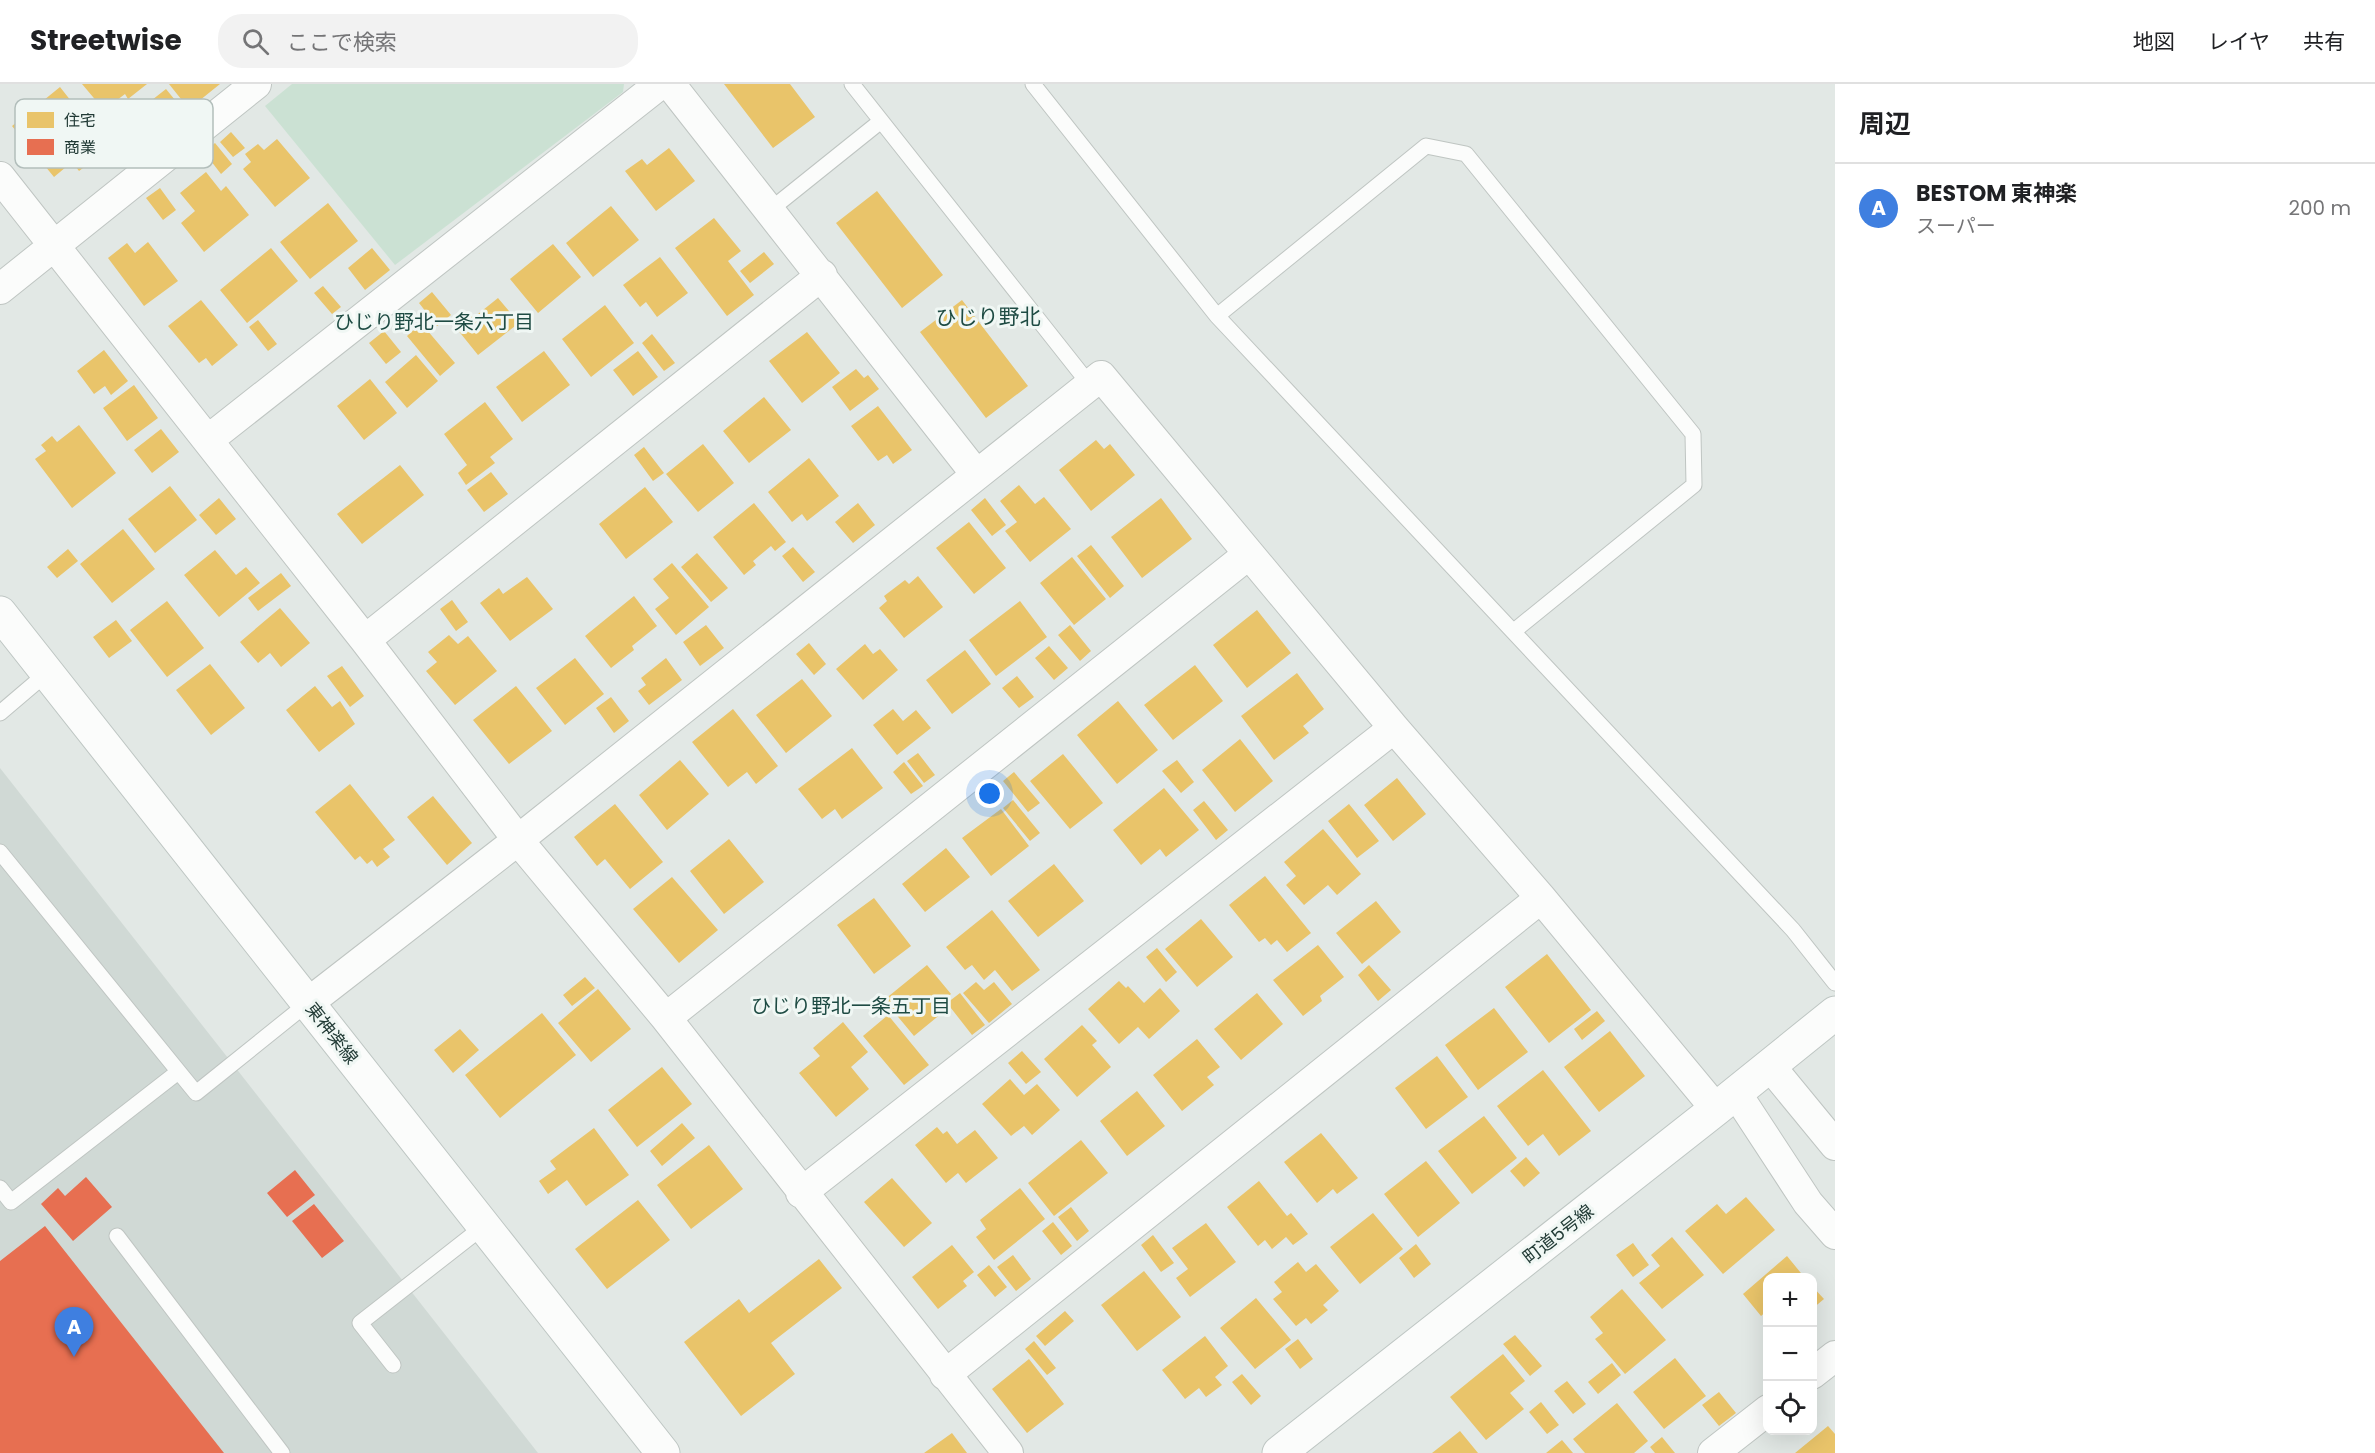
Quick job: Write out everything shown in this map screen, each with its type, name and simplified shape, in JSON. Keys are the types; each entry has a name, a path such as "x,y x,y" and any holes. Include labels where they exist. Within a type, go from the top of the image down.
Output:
{"main road":[{"name":"東神楽線","path":"0,613 663,1453"},
{"name":"町道5号線","path":"1279,1453 1835,1013"}],"street":[{"path":"213,118 256,84"},
{"path":"208,440 660,84"},
{"path":"670,84 976,474"},
{"path":"0,289 151,168"},
{"path":"0,177 365,640 518,840 666,1018 801,1193 1008,1453"},
{"path":"365,640 822,276"},
{"path":"308,1003 518,840 1101,376 1394,728 1541,898 1726,1101 1835,1234"},
{"path":"666,1018 1249,554"},
{"path":"801,1193 1394,728"},
{"path":"945,1375 1541,898"},
{"path":"1770,1066 1829,1126"},
{"path":"1817,1370 1835,1356"},
{"path":"1713,1453 1763,1413"}],"lane":[{"path":"852,84 1090,385"},
{"path":"1033,84 1217,316 1793,930 1835,983"},
{"path":"770,210 881,121"},
{"path":"1217,316 1426,146 1466,154 1693,434 1694,485 1514,631"},
{"path":"0,713 47,673"},
{"path":"0,852 196,1094 308,1003"},
{"path":"0,1188 11,1202 178,1072"},
{"path":"393,1365 360,1323 484,1226"},
{"path":"117,1236 282,1453"}],"shaded area":[{"path":"0,768 217,1044 538,1453 0,1453"}],"green space":[{"path":"292,84 624,84 623,92 395,265 265,106"}],"building: 住宅":[{"path":"82,84 147,84 128,99 125,94 118,99 95,99"},
{"path":"169,84 220,84 201,99 181,99"},
{"path":"724,84 790,84 815,117 773,148"},
{"path":"60,87 69,99 45,99"},
{"path":"166,89 174,99 153,99"},
{"path":"231,132 245,148 233,157 220,142"},
{"path":"277,139 310,178 275,207 243,169 251,162 245,154 258,144 264,150"},
{"path":"215,143 232,164 221,174 213,164 213,145"},
{"path":"669,148 695,181 656,211 625,171 642,159 647,165"},
{"path":"47,168 65,168 54,177"},
{"path":"206,172 221,191 226,186 249,215 204,252 181,223 195,211 180,193"},
{"path":"160,188 176,210 163,220 146,198"},
{"path":"877,191 943,275 902,308 836,223"},
{"path":"328,203 358,241 310,279 280,242"},
{"path":"611,206 639,240 593,277 566,243"},
{"path":"714,218 741,251 728,261 754,295 727,316 675,248"},
{"path":"148,242 178,281 144,306 108,258 127,243 135,253"},
{"path":"553,244 581,277 538,313 510,279"},
{"path":"271,248 298,281 247,323 220,290"},
{"path":"372,248 390,270 365,290 348,268"},
{"path":"764,252 774,264 750,283 740,271"},
{"path":"660,257 688,293 657,317 646,302 640,307 623,285"},
{"path":"323,286 341,307 332,314 314,293"},
{"path":"432,292 451,315 437,326 419,303"},
{"path":"498,298 519,323 478,355 453,324 469,312 473,318"},
{"path":"201,300 238,345 212,366 206,358 199,363 168,326"},
{"path":"962,300 1028,386 986,418 920,332"},
{"path":"605,305 634,343 591,377 562,339"},
{"path":"258,320 277,344 268,351 249,327"},
{"path":"421,323 455,363 440,376 407,336"},
{"path":"384,331 401,352 386,364 369,343"},
{"path":"807,332 840,373 802,403 769,361"},
{"path":"652,334 675,363 664,371 642,343"},
{"path":"104,350 128,381 111,395 105,386 94,394 77,371"},
{"path":"544,351 570,385 522,422 496,387"},
{"path":"638,351 658,377 633,396 613,370"},
{"path":"416,355 438,381 407,408 385,382"},
{"path":"856,369 864,378 868,375 879,389 850,411 832,387"},
{"path":"370,379 397,413 364,440 337,406"},
{"path":"134,385 158,418 127,441 103,408"},
{"path":"764,397 791,430 749,463 723,431"},
{"path":"485,402 513,439 490,457 495,463 466,485 458,473 467,465 444,434"},
{"path":"878,406 912,450 893,464 887,455 878,461 851,426"},
{"path":"79,425 116,473 72,508 35,459 46,451 41,445 52,436 57,442"},
{"path":"161,429 179,452 152,473 134,450"},
{"path":"1096,440 1104,449 1110,444 1135,475 1091,511 1059,470"},
{"path":"703,444 734,483 698,512 666,474"},
{"path":"644,447 664,473 653,481 634,455"},
{"path":"809,458 839,496 807,521 802,514 792,522 768,492"},
{"path":"400,465 424,495 362,544 337,514"},
{"path":"491,472 508,494 484,512 467,490"},
{"path":"1019,485 1035,504 1044,497 1071,529 1030,562 1005,531 1017,522 1000,501"},
{"path":"170,486 197,520 155,553 128,519"},
{"path":"645,487 673,522 626,559 599,524"},
{"path":"219,498 236,519 216,535 199,515"},
{"path":"985,498 1006,525 992,536 971,510"},
{"path":"1161,498 1192,539 1142,578 1111,537"},
{"path":"754,503 786,542 775,551 771,546 753,561 756,565 744,575 713,537"},
{"path":"858,503 875,525 853,543 835,522"},
{"path":"969,522 1006,568 974,594 936,548"},
{"path":"123,529 155,569 112,603 80,564"},
{"path":"1091,545 1124,586 1110,598 1077,556"},
{"path":"793,547 815,572 803,582 782,556"},
{"path":"68,549 78,561 57,578 47,567"},
{"path":"215,550 236,575 246,567 260,583 219,617 184,575"},
{"path":"697,553 728,588 711,602 681,567"},
{"path":"1072,557 1106,599 1074,625 1040,583"},
{"path":"672,563 709,607 676,635 655,609 669,598 653,579"},
{"path":"281,573 291,586 258,611 248,598"},
{"path":"918,576 943,607 904,638 879,608 887,601 884,596 905,580 909,584"},
{"path":"527,577 553,609 510,641 480,603 499,588 503,594"},
{"path":"634,596 657,626 632,646 634,650 611,668 585,636"},
{"path":"452,600 468,622 456,631 440,609"},
{"path":"167,601 204,648 167,677 130,630"},
{"path":"1020,601 1047,637 996,676 969,640"},
{"path":"280,608 310,643 281,667 270,653 258,663 240,642"},
{"path":"1257,610 1291,653 1247,688 1213,645"},
{"path":"116,620 132,641 109,658 93,637"},
{"path":"706,625 724,648 700,666 683,642"},
{"path":"1070,625 1091,651 1080,661 1058,635"},
{"path":"449,635 458,644 468,636 497,671 455,705 426,671 437,662 428,652"},
{"path":"809,643 826,664 814,675 796,654"},
{"path":"865,644 873,654 880,649 898,670 863,700 836,669"},
{"path":"1049,646 1068,668 1054,680 1035,658"},
{"path":"965,650 991,684 952,714 926,680"},
{"path":"575,658 604,694 565,725 536,688"},
{"path":"666,658 682,680 649,705 638,691 646,685 641,678"},
{"path":"210,664 245,708 211,735 176,690"},
{"path":"1195,665 1223,701 1173,740 1144,705"},
{"path":"342,666 364,696 350,707 327,676"},
{"path":"1297,673 1324,709 1303,726 1309,733 1274,760 1241,716"},
{"path":"1017,676 1034,697 1019,708 1002,688"},
{"path":"802,679 832,716 786,753 756,715"},
{"path":"315,686 332,707 340,701 355,724 319,752 286,710"},
{"path":"516,686 552,731 509,764 473,720"},
{"path":"611,697 629,721 614,733 596,708"},
{"path":"1118,701 1158,750 1117,784 1077,735"},
{"path":"733,709 778,766 756,784 747,772 728,787 692,742"},
{"path":"893,709 903,721 916,710 931,728 897,755 873,725"},
{"path":"1240,739 1273,781 1235,812 1202,770"},
{"path":"852,748 883,788 842,819 835,809 822,819 798,789"},
{"path":"918,753 935,775 924,783 907,761"},
{"path":"1063,754 1103,803 1070,829 1030,781"},
{"path":"680,760 709,794 667,830 639,795"},
{"path":"1177,760 1194,782 1181,793 1162,771"},
{"path":"904,762 923,786 911,794 893,772"},
{"path":"1014,772 1040,803 1028,812 1003,781"},
{"path":"1397,778 1426,814 1393,841 1364,805"},
{"path":"350,784 395,840 383,849 390,857 377,867 372,860 367,864 360,856 355,860 315,812"},
{"path":"1164,788 1199,830 1166,857 1160,849 1141,865 1113,830"},
{"path":"433,796 472,843 447,865 407,817"},
{"path":"1013,800 1040,833 1030,841 1003,808"},
{"path":"1204,801 1228,830 1216,840 1193,810"},
{"path":"615,804 663,862 630,889 605,859 597,866 574,837"},
{"path":"1349,804 1379,841 1357,858 1328,821"},
{"path":"1001,809 1029,846 991,876 962,838"},
{"path":"1323,829 1361,874 1337,895 1328,885 1304,905 1286,885 1296,876 1284,862"},
{"path":"729,839 764,882 724,914 690,871"},
{"path":"946,848 970,877 925,912 902,884"},
{"path":"1054,864 1084,901 1038,937 1008,901"},
{"path":"1265,876 1311,933 1287,952 1277,940 1271,945 1265,938 1259,942 1229,905"},
{"path":"672,877 718,930 679,963 633,909"},
{"path":"874,898 911,946 874,974 837,925"},
{"path":"1376,901 1401,932 1362,964 1336,933"},
{"path":"992,910 1040,970 1012,991 995,970 984,980 972,965 965,970 946,947"},
{"path":"1201,919 1233,957 1197,987 1165,949"},
{"path":"1318,945 1344,977 1320,996 1322,1001 1303,1016 1273,980"},
{"path":"1157,948 1177,972 1166,982 1146,957"},
{"path":"1547,954 1591,1010 1549,1043 1505,987"},
{"path":"927,965 951,994 936,1006 942,1013 914,1036 884,1000"},
{"path":"1369,965 1391,990 1378,1001 1358,975"},
{"path":"585,977 595,988 572,1006 563,995"},
{"path":"1119,981 1126,988 1128,986 1144,1003 1160,988 1180,1011 1149,1039 1138,1027 1119,1044 1088,1009"},
{"path":"976,982 984,990 994,982 1012,1004 989,1023 963,993"},
{"path":"598,989 631,1029 591,1062 558,1023"},
{"path":"960,993 985,1025 972,1035 947,1003"},
{"path":"1257,993 1283,1024 1241,1060 1214,1029"},
{"path":"1494,1008 1528,1052 1478,1090 1445,1045"},
{"path":"1597,1011 1605,1021 1582,1040 1574,1029"},
{"path":"542,1013 576,1055 500,1118 465,1075"},
{"path":"888,1015 929,1065 904,1085 863,1036"},
{"path":"843,1022 868,1052 851,1067 869,1089 836,1117 799,1073 820,1056 813,1048"},
{"path":"1082,1025 1097,1041 1092,1045 1111,1067 1077,1097 1044,1059"},
{"path":"460,1029 479,1050 453,1073 434,1050"},
{"path":"1610,1031 1645,1076 1599,1112 1564,1067"},
{"path":"1197,1039 1220,1067 1207,1077 1214,1085 1182,1111 1153,1075"},
{"path":"1022,1051 1041,1072 1026,1084 1008,1063"},
{"path":"1437,1056 1468,1097 1426,1129 1395,1088"},
{"path":"662,1067 692,1104 637,1147 608,1110"},
{"path":"1543,1070 1591,1131 1559,1156 1543,1134 1528,1146 1497,1106"},
{"path":"1010,1079 1024,1095 1037,1084 1060,1110 1032,1135 1024,1126 1011,1136 982,1104"},
{"path":"1137,1091 1165,1126 1127,1156 1100,1121"},
{"path":"1484,1116 1517,1158 1472,1194 1438,1151"},
{"path":"682,1123 695,1138 662,1166 650,1151"},
{"path":"937,1127 943,1134 947,1131 957,1144 975,1130 998,1158 966,1183 958,1173 946,1183 915,1145"},
{"path":"594,1128 629,1175 586,1206 567,1180 548,1194 539,1181 556,1169 550,1161"},
{"path":"1321,1133 1358,1178 1337,1194 1333,1189 1317,1203 1284,1162"},
{"path":"1081,1140 1108,1173 1054,1216 1028,1183"},
{"path":"709,1145 743,1189 691,1229 657,1185"},
{"path":"1526,1157 1540,1173 1524,1187 1510,1171"},
{"path":"1426,1161 1460,1203 1418,1237 1384,1194"},
{"path":"892,1178 932,1223 904,1247 864,1202"},
{"path":"1259,1181 1287,1216 1291,1213 1308,1234 1293,1245 1286,1237 1272,1249 1265,1240 1258,1246 1227,1207"},
{"path":"1020,1188 1045,1219 994,1260 976,1237 986,1229 980,1220"},
{"path":"1746,1197 1775,1230 1723,1274 1685,1231 1717,1204 1726,1214"},
{"path":"638,1200 670,1240 607,1289 575,1249"},
{"path":"1071,1207 1089,1231 1077,1241 1058,1217"},
{"path":"1373,1213 1403,1249 1360,1284 1330,1247"},
{"path":"1053,1222 1072,1246 1061,1255 1042,1231"},
{"path":"1206,1223 1236,1262 1190,1297 1176,1278 1188,1269 1172,1248"},
{"path":"1153,1235 1174,1263 1161,1272 1141,1245"},
{"path":"1672,1237 1704,1275 1662,1309 1639,1283 1660,1266 1651,1255"},
{"path":"1633,1243 1649,1265 1633,1277 1616,1255"},
{"path":"1416,1244 1431,1264 1414,1278 1399,1258"},
{"path":"952,1245 974,1272 963,1281 967,1286 938,1309 912,1277"},
{"path":"1013,1255 1031,1279 1016,1291 997,1267"},
{"path":"1787,1256 1801,1273 1767,1273"},
{"path":"819,1259 842,1288 771,1343 795,1374 741,1416 684,1342 739,1299 749,1313"},
{"path":"1298,1262 1306,1272 1316,1264 1339,1291 1323,1305 1328,1310 1311,1324 1306,1318 1296,1326 1273,1299 1282,1292 1274,1282"},
{"path":"989,1265 1007,1287 995,1297 977,1275"},
{"path":"1144,1271 1181,1317 1137,1351 1101,1305"},
{"path":"1763,1277 1763,1314 1761,1316 1743,1294"},
{"path":"1622,1289 1666,1340 1625,1374 1595,1339 1603,1333 1590,1317"},
{"path":"1817,1291 1824,1299 1817,1305"},
{"path":"1256,1298 1291,1340 1255,1369 1220,1328"},
{"path":"1065,1311 1074,1321 1045,1346 1036,1336"},
{"path":"1515,1335 1542,1366 1530,1376 1503,1344"},
{"path":"1205,1336 1228,1366 1215,1377 1222,1385 1206,1397 1199,1388 1185,1399 1162,1370"},
{"path":"1298,1339 1313,1359 1300,1369 1285,1349"},
{"path":"1034,1341 1056,1368 1047,1375 1025,1349"},
{"path":"1503,1354 1525,1381 1510,1393 1524,1409 1486,1440 1450,1397"},
{"path":"1675,1358 1706,1396 1664,1429 1633,1392"},
{"path":"1029,1359 1064,1404 1027,1433 992,1389"},
{"path":"1612,1363 1621,1375 1598,1394 1588,1382"},
{"path":"1242,1374 1261,1396 1251,1405 1232,1382"},
{"path":"1567,1381 1586,1404 1573,1414 1554,1391"},
{"path":"1719,1392 1736,1413 1719,1426 1702,1405"},
{"path":"1541,1402 1559,1425 1547,1434 1529,1412"},
{"path":"1617,1403 1648,1441 1634,1453 1585,1453 1573,1439"},
{"path":"1828,1426 1835,1434 1835,1453 1795,1453"},
{"path":"1460,1431 1478,1453 1432,1453"},
{"path":"952,1433 967,1453 924,1453"},
{"path":"1662,1437 1675,1453 1655,1453 1650,1447"},
{"path":"1562,1440 1573,1453 1546,1453"}],"building: 商業":[{"path":"295,1170 315,1195 287,1217 267,1193"},
{"path":"86,1177 112,1207 73,1241 41,1204 58,1188 65,1196"},
{"path":"314,1204 344,1241 322,1258 292,1221"},
{"path":"45,1226 224,1453 0,1453 0,1261"}],"place":[{"name":"BESTOM 東神楽","path":"74,1357"}],"district":[{"name":"ひじり野北","path":"988,316"},
{"name":"ひじり野北一条六丁目","path":"434,322"},
{"name":"ひじり野北一条五丁目","path":"851,1006"}]}
